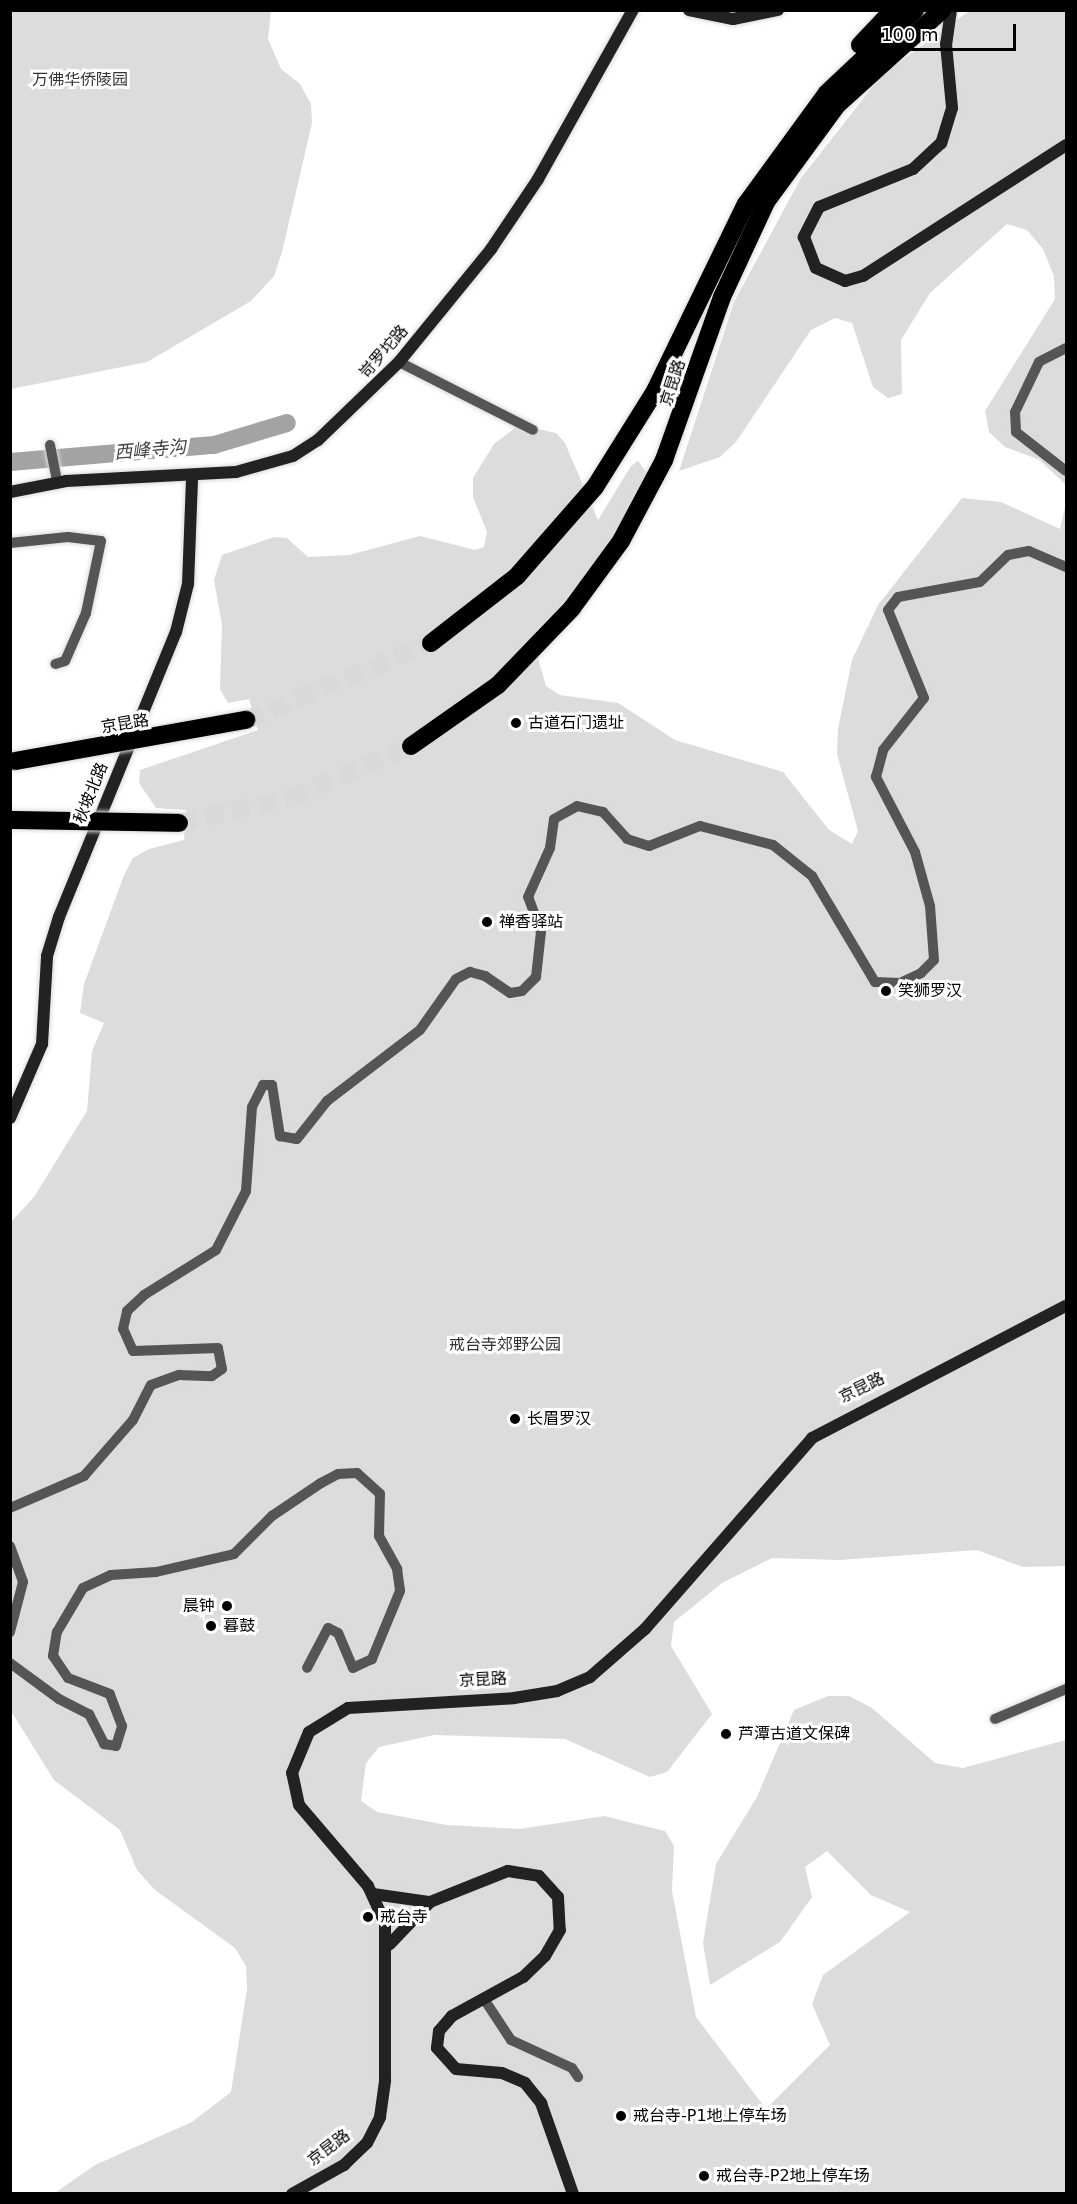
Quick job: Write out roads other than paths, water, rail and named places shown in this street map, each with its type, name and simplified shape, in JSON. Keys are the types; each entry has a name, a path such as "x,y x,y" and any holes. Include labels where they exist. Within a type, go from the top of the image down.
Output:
{"highway":[{"path":"783,149 796,119 893,10"},
{"name":"京昆路","path":"431,643 453,627 542,550 614,461 655,391 746,204 783,149 827,93 915,10"},
{"name":"京昆路","path":"411,746 498,685 572,608 621,541 664,460 722,297 766,202 837,105 942,10"},
{"name":"京昆路","path":"13,762 246,720"},
{"path":"10,820 179,823"}],"street":[{"name":"岢罗坨路","path":"10,492 57,482 192,478 293,456 345,418 399,362 515,215 633,10"},
{"path":"689,10 733,19 778,10"},
{"path":"951,10 946,44 952,108 942,143 913,169 819,207 804,237 816,268 845,281 863,276 1066,145"},
{"path":"1066,348 1039,362 1015,412 1022,439 1066,471"},
{"path":"399,362 533,430"},
{"path":"50,448 57,482"},
{"name":"秋坡北路","path":"10,1118 42,1044 47,956 59,917 176,632 188,584 192,478"},
{"path":"10,543 68,537 101,541 86,613 65,661 55,664"},
{"path":"10,1508 84,1476 133,1420 151,1385 179,1376 212,1376 222,1369 218,1348 133,1351 123,1329 127,1311 144,1295 216,1250 246,1191 252,1107 263,1085 272,1085 280,1136 297,1139 327,1101 420,1030 456,979 470,972 485,976 510,993 522,991 536,977 541,932 528,897 550,848 554,819 577,806 603,812 627,839 648,846 700,826 773,844 812,876 875,982 900,983 921,973 934,960 930,906 915,852 876,777 883,750 924,698 888,610 898,597 980,582 1008,555 1029,551 1066,567"},
{"name":"京昆路","path":"292,2193 344,2165 375,2130 385,2080 389,1946 373,1894 308,1819 293,1788 301,1745 321,1720 365,1706 538,1694 590,1677 645,1629 812,1438 1066,1306"},
{"path":"10,1663 59,1699 89,1714 104,1744 116,1746 122,1726 110,1694 68,1678 53,1656 57,1632 83,1588 111,1575 156,1572 234,1554 282,1509 338,1474 357,1473 380,1494 379,1536 398,1569 400,1591 379,1649 367,1663 353,1668 348,1664 334,1627 328,1628 307,1668"},
{"path":"10,1546 23,1582 10,1632"},
{"path":"995,1719 1066,1689"},
{"path":"389,1946 430,1902 508,1871 539,1876 558,1897 560,1930 545,1956 484,1999 443,2023 437,2039 439,2055 456,2069 502,2073 525,2083 541,2103 573,2193"},
{"path":"373,1894 430,1902"},
{"path":"484,1999 511,2040 572,2068 579,2077"}],"waterway":[{"name":"西峰寺沟","path":"10,462 214,445 287,423"}],"tunnel":[{"path":"246,720 431,643"},
{"path":"179,823 290,798 411,746"}],"place":[{"name":"古道石门遗址","path":"516,723"},
{"name":"禅香驿站","path":"487,922"},
{"name":"笑狮罗汉","path":"886,991"},
{"name":"长眉罗汉","path":"515,1419"},
{"name":"晨钟","path":"227,1606"},
{"name":"暮鼓","path":"211,1626"},
{"name":"芦潭古道文保碑","path":"726,1734"},
{"name":"戒台寺","path":"368,1917"},
{"name":"戒台寺-P1地上停车场","path":"621,2116"},
{"name":"戒台寺-P2地上停车场","path":"704,2176"}],"park label":[{"name":"万佛华侨陵园","path":"80,80"},
{"name":"戒台寺郊野公园","path":"505,1345"}]}
